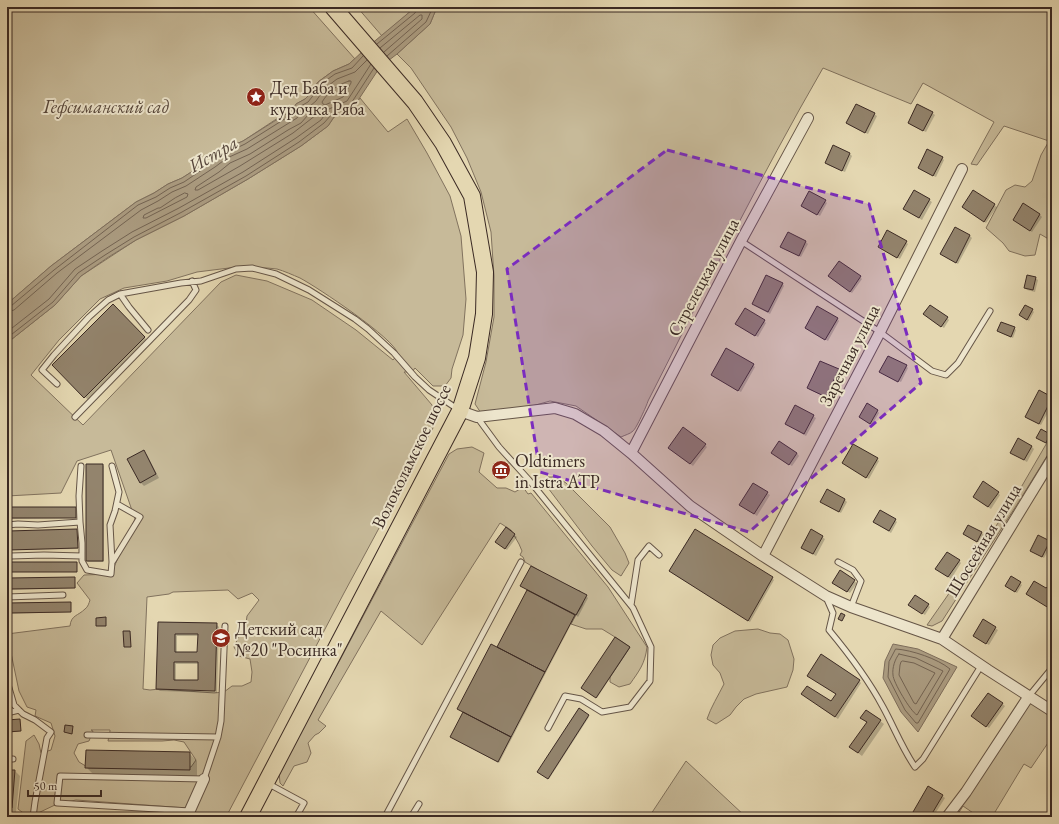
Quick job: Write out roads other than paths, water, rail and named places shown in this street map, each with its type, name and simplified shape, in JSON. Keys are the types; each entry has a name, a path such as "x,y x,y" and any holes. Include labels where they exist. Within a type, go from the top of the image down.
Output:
{"main road":[{"name":"Волоколамское шоссе","path":"248,817 460,411 477,358 484,314 485,272 472,196 443,143 415,102 333,7"}],"street":[{"name":"Стрелецкая улица","path":"631,453 741,241 808,118"},
{"name":"Заречная улица","path":"763,556 880,332 962,169"},
{"path":"460,411 477,416 555,408 575,414 604,431 690,506 763,556 826,596 851,607 942,639 981,666 1052,711"},
{"name":"Шоссейная улица","path":"942,639 1052,459"},
{"path":"947,817 966,792 1029,696"},
{"path":"189,814 204,779"}],"lane":[{"path":"741,241 880,332 932,371 946,375 958,363 990,311"},
{"path":"58,384 42,370 89,317 108,300 120,294 201,281 236,269 252,268 276,274 309,290 355,320 394,353 415,377 429,390 460,411"},
{"path":"75,417 189,300 196,290 192,282"},
{"path":"120,294 148,330"},
{"path":"477,416 499,447 529,480 633,608 651,647 650,681 630,707 602,712 581,699 565,696 548,728"},
{"path":"81,466 79,496 82,561 87,570 111,574 112,562 110,525 119,492 112,466"},
{"path":"112,562 140,517 116,504"},
{"path":"7,525 38,525 80,522"},
{"path":"630,605 638,560 649,546 658,555"},
{"path":"11,556 82,556"},
{"path":"385,817 521,562"},
{"path":"838,562 854,570 861,581 851,607"},
{"path":"7,597 63,595"},
{"path":"826,596 832,613 829,630 853,658 882,705 907,756 915,767 923,759 981,666"},
{"path":"189,814 57,803 60,776 204,779 218,737 221,721 225,626"},
{"path":"1029,696 1052,668"},
{"path":"7,681 14,706 23,714 51,732 47,738 33,817"},
{"path":"7,713 19,710"},
{"path":"87,734 218,737"},
{"path":"7,759 13,759"},
{"path":"266,782 304,803 296,817"},
{"path":"411,817 419,804"}],"water":[{"path":"414,7 437,7 430,24 397,54 380,67 353,108 334,117 328,126 301,146 248,179 184,216 136,240 107,258 81,276 55,305 7,343 7,304 51,266 136,202 182,178 210,160 222,150 243,141 292,110 296,104 309,95 318,82 333,71 349,64"},
{"path":"893,644 918,649 957,667 918,732 901,712 883,678 885,661"}],"place":[{"name":"Дед Баба и курочка Ряба","path":"256,97"},
{"name":"Oldtimers in Istra ATP","path":"501,470"},
{"name":"Детский сад №20 \"Росинка\"","path":"221,638"}],"park label":[{"name":"Гефсиманский сад","path":"106,106"}],"water label":[{"name":"Истра","path":"213,154"}]}
